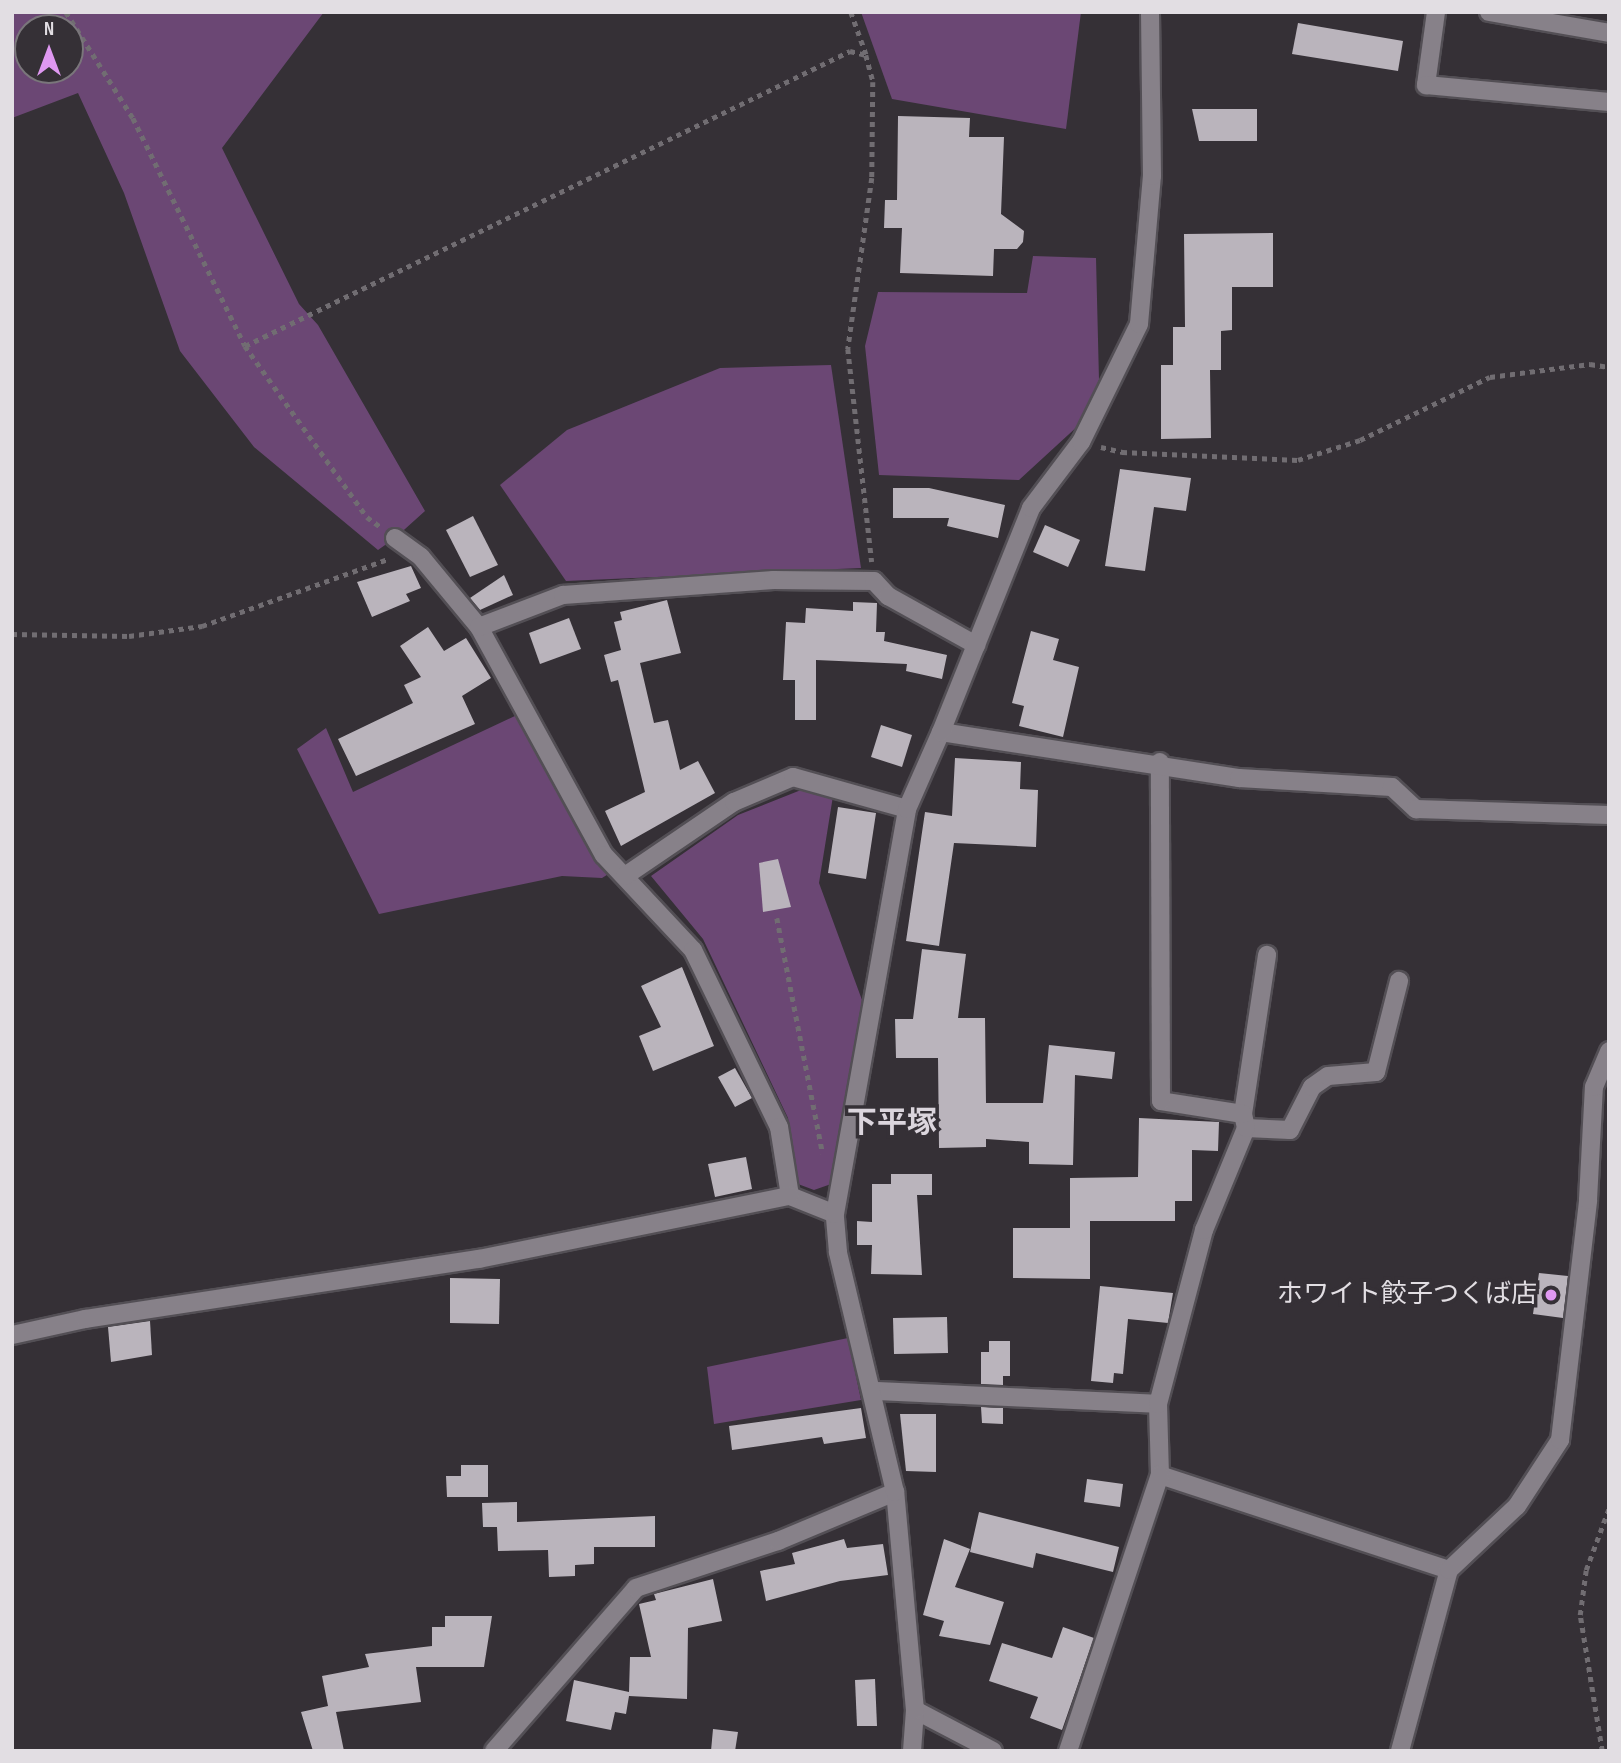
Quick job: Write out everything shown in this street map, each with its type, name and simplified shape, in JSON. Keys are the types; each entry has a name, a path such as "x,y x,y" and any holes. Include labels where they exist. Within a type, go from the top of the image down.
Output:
{"street":[{"path":"912,1751 915,1710 895,1492 874,1391 838,1252 835,1214 907,809 941,732 1031,508 1081,442 1139,324 1152,176 1150,12"},
{"path":"1436,12 1426,85 1609,102"},
{"path":"1489,12 1575,21 1609,33"},
{"path":"395,538 421,557 479,626 604,855 693,950 779,1127 790,1196"},
{"path":"479,626 563,595 773,580 874,581 888,596 976,645"},
{"path":"941,732 1160,762 1238,778 1392,787 1416,808 1609,815"},
{"path":"1160,762 1161,1101 1290,1130 1312,1087 1328,1076 1376,1072 1399,981"},
{"path":"625,876 734,802 793,777 907,809"},
{"path":"1068,1751 1160,1475 1158,1404 1204,1230 1245,1121 1267,955"},
{"path":"1400,1751 1449,1570 1517,1506 1560,1440 1588,1200 1594,1087 1609,1051"},
{"path":"12,1335 505,1254 790,1196 835,1214"},
{"path":"874,1391 1158,1404"},
{"path":"1160,1475 1449,1570"},
{"path":"494,1751 636,1588 778,1541 895,1492"},
{"path":"915,1710 992,1751"}],"path":[{"path":"66,12 133,118 245,346 367,517 395,538"},
{"path":"851,12 873,82 872,178 848,349 874,581"},
{"path":"245,346 850,51 866,55"},
{"path":"1081,442 1122,452 1298,460 1360,440 1490,377 1590,364 1609,367"},
{"path":"12,634 129,636 202,626 394,557 421,557"},
{"path":"777,918 825,1164"},
{"path":"1602,1751 1580,1615 1586,1570 1609,1508"}],"shaded area":[{"path":"12,12 324,12 222,148 299,304 318,325 425,511 378,550 254,447 180,351 124,193 78,93 12,118"},
{"path":"861,12 1081,12 1066,129 892,99"},
{"path":"1033,256 1096,258 1099,380 1080,424 1019,480 879,475 865,346 878,292 1027,293"},
{"path":"831,365 861,568 566,581 500,485 567,430 720,368"},
{"path":"517,715 610,873 602,878 562,876 379,914 297,749 326,728 353,792"},
{"path":"801,790 833,796 819,883 862,1000 834,1183 814,1190 798,1184 788,1118 703,939 651,876 738,815"},
{"path":"848,1338 861,1400 714,1424 707,1367"}],"building":[{"path":"1298,23 1403,41 1398,71 1292,54"},
{"path":"1192,109 1257,109 1257,141 1199,141"},
{"path":"898,116 970,118 969,137 1004,137 1001,214 1024,231 1023,242 1017,249 994,249 993,276 900,273 902,228 884,228 885,200 897,200"},
{"path":"1273,233 1273,287 1232,287 1232,330 1221,331 1221,370 1210,370 1211,438 1161,439 1161,365 1173,365 1173,327 1185,327 1184,234"},
{"path":"1120,469 1191,478 1186,511 1154,507 1145,571 1105,566"},
{"path":"893,488 929,488 1005,505 998,538 947,526 949,518 893,518"},
{"path":"473,516 498,565 470,577 446,530"},
{"path":"1045,525 1080,540 1068,567 1033,552"},
{"path":"411,566 421,588 406,594 410,601 372,617 357,582"},
{"path":"504,575 513,595 480,610 470,598"},
{"path":"667,600 681,653 640,663 654,723 668,720 680,770 698,761 715,793 621,846 605,811 645,792 618,680 611,682 604,655 621,650 614,622 622,620 620,612"},
{"path":"853,602 877,603 876,632 885,632 884,641 947,655 942,679 906,671 907,664 816,660 816,720 795,720 795,680 783,680 786,622 805,623 806,608 853,611"},
{"path":"569,618 581,649 540,664 529,633"},
{"path":"428,627 444,651 466,638 491,678 462,696 475,724 356,776 338,739 413,703 404,685 421,677 400,646"},
{"path":"1031,631 1059,639 1053,660 1079,667 1063,737 1019,726 1024,706 1012,703"},
{"path":"881,725 912,735 902,767 871,757"},
{"path":"955,758 1021,762 1020,789 1038,790 1036,847 954,843 939,946 906,941 925,812 952,816"},
{"path":"838,807 876,813 866,879 828,873"},
{"path":"778,859 791,907 763,912 759,863"},
{"path":"922,949 966,954 958,1018 985,1018 986,1103 1043,1103 1049,1045 1115,1052 1112,1079 1075,1075 1073,1165 1029,1164 1029,1142 986,1139 986,1147 939,1148 938,1058 896,1058 895,1019 913,1019"},
{"path":"682,967 714,1046 653,1071 639,1036 661,1027 641,986"},
{"path":"735,1068 752,1098 735,1107 718,1077"},
{"path":"1139,1118 1219,1122 1218,1151 1192,1150 1192,1201 1175,1201 1175,1221 1090,1221 1090,1279 1013,1278 1013,1228 1070,1228 1070,1178 1138,1177"},
{"path":"746,1157 752,1189 715,1197 708,1164"},
{"path":"891,1174 932,1174 932,1195 917,1195 922,1275 871,1274 872,1245 857,1245 857,1221 872,1222 872,1184 891,1184"},
{"name":"ホワイト餃子つくば店","path":"1539,1273 1568,1276 1563,1318 1533,1314"},
{"path":"450,1278 500,1279 499,1324 450,1323"},
{"path":"1100,1286 1173,1293 1168,1323 1128,1319 1123,1374 1114,1373 1113,1383 1091,1381"},
{"path":"947,1317 948,1353 894,1354 893,1318"},
{"path":"150,1321 152,1355 111,1362 108,1327"},
{"path":"989,1341 1010,1341 1010,1376 1003,1376 1003,1385 981,1384 981,1352 989,1352"},
{"path":"981,1407 1003,1408 1003,1424 982,1423"},
{"path":"861,1408 866,1438 824,1444 822,1437 732,1450 729,1426"},
{"path":"900,1414 936,1414 936,1472 906,1471"},
{"path":"461,1465 488,1465 488,1497 447,1497 446,1476 461,1476"},
{"path":"1087,1479 1123,1484 1120,1507 1084,1502"},
{"path":"517,1502 517,1522 655,1516 655,1547 594,1547 594,1564 575,1565 575,1576 549,1577 548,1550 498,1551 497,1527 483,1527 482,1503"},
{"path":"979,1512 1119,1547 1113,1572 1036,1553 1033,1568 970,1552"},
{"path":"844,1539 847,1548 883,1544 888,1575 840,1581 766,1601 760,1571 795,1564 792,1553"},
{"path":"944,1539 970,1549 955,1587 1004,1602 990,1645 939,1636 944,1621 923,1615"},
{"path":"713,1579 722,1621 688,1628 687,1699 629,1696 626,1714 615,1712 611,1730 566,1721 574,1680 629,1692 630,1657 651,1657 639,1604 656,1600 654,1594"},
{"path":"445,1616 492,1616 484,1667 416,1667 421,1702 336,1712 344,1751 313,1751 301,1712 328,1706 322,1676 369,1667 365,1654 432,1646 432,1627 445,1627"},
{"path":"1063,1627 1094,1638 1062,1730 1030,1718 1038,1697 989,1681 1002,1643 1052,1658"},
{"path":"875,1679 877,1726 857,1726 855,1680"},
{"path":"713,1729 738,1732 735,1751 711,1751"}],"place":[{"name":"ホワイト餃子つくば店","path":"1551,1295"}],"district":[{"name":"下平塚","path":"892,1123"}]}
